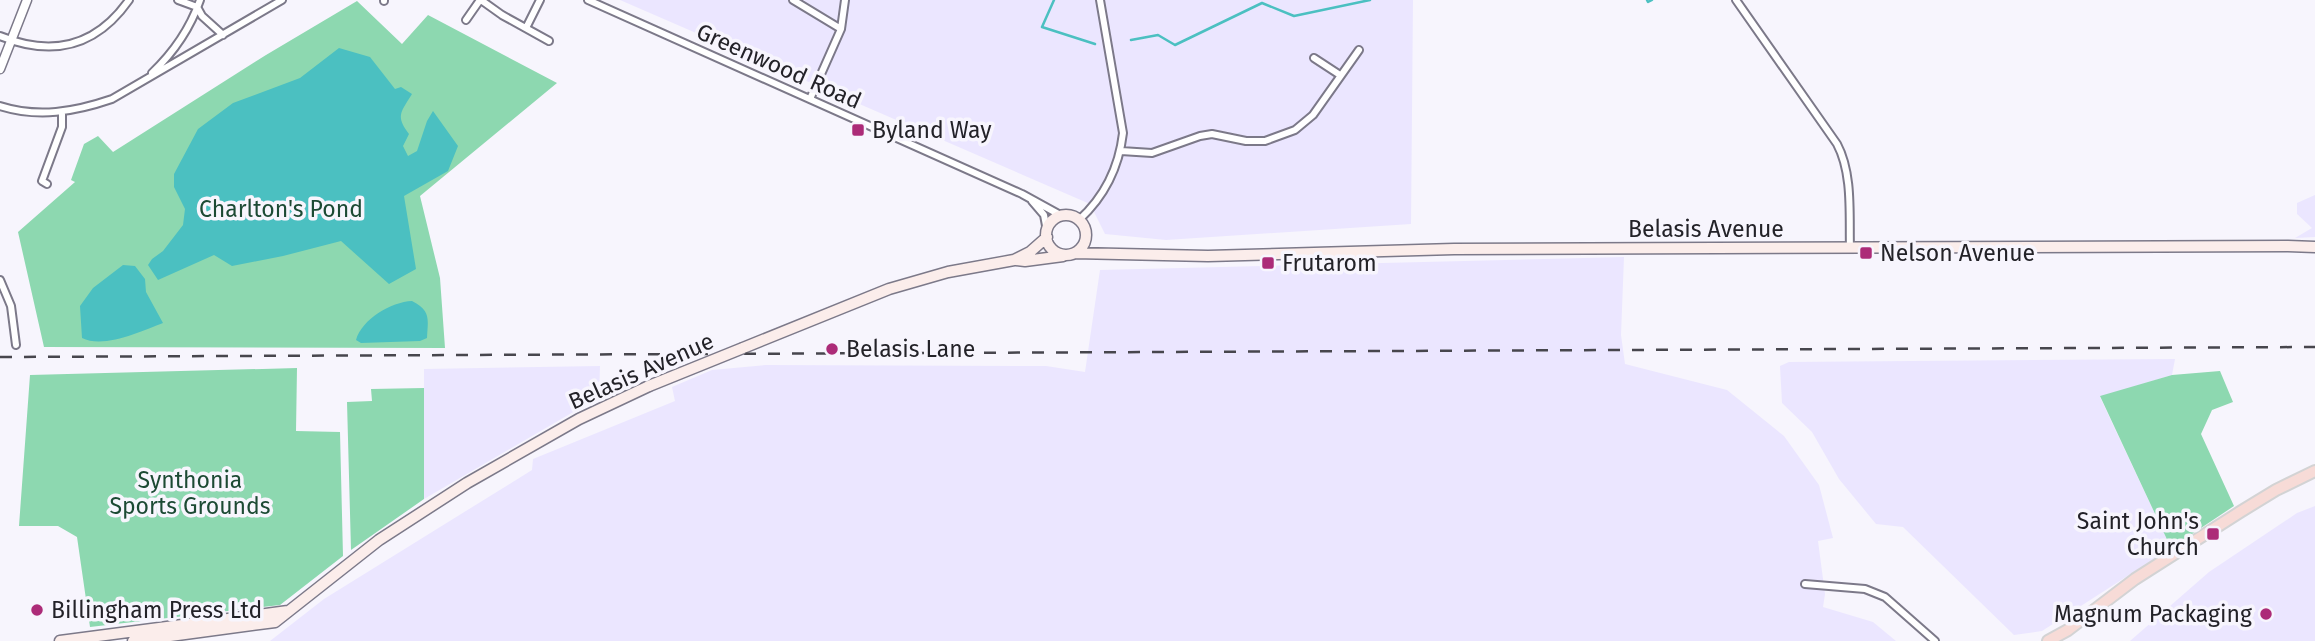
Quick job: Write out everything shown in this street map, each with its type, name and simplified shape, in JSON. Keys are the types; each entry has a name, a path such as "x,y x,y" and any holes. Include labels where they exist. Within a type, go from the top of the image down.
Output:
{"main road":[{"path":"1062,216 1079,220 1085,230 1084,243 1071,254 1053,250 1047,234 1050,224 1062,216"},
{"name":"Belasis Avenue","path":"1085,230 1096,246 1124,254"},
{"name":"Belasis Avenue","path":"1014,260 1030,252 1047,234"},
{"name":"Belasis Avenue","path":"155,633 275,622 379,540 467,483 579,419 649,386 889,289 948,272 1014,260 1025,261 1071,254 1268,256 1509,249 2315,247"},
{"path":"2048,641 2068,630 2135,579 2276,490 2315,471"},
{"path":"60,641 155,633 290,610"},
{"path":"133,641 155,633"}],"street":[{"path":"0,69 27,0"},
{"path":"0,36 22,44 64,46 100,31 117,17 129,0"},
{"path":"178,0 198,4"},
{"path":"0,106 16,111 62,112 111,99 282,0"},
{"path":"467,19 480,0 549,41"},
{"path":"526,29 540,0"},
{"name":"Greenwood Road","path":"588,0 1062,216"},
{"path":"793,0 841,29"},
{"path":"810,100 841,29 845,0"},
{"path":"1079,220 1098,198 1112,175 1121,151 1122,119 1100,0"},
{"path":"1736,0 1844,156 1850,249"},
{"path":"198,4 202,16 223,35"},
{"path":"146,79 170,57 184,35 198,4"},
{"path":"1121,151 1152,153 1212,134 1245,141 1275,139 1296,130 1313,116 1359,50"},
{"path":"1314,58 1340,75"},
{"path":"47,184 41,181 62,127 62,112"},
{"path":"1031,200 1044,215 1047,234"},
{"path":"0,280 11,306 16,345"},
{"path":"1805,584 1865,589 1885,597 1935,641"}],"shaded area":[{"path":"620,0 1413,0 1411,224 1166,240 1105,234 1090,204"},
{"path":"2315,195 2315,237 2295,238 2312,228 2297,214 2297,203"},
{"path":"1624,257 1621,335 1625,364 1727,390 1784,436 1819,485 1833,538 1818,541 1825,594 1823,607 1873,622 1896,641 270,641 324,599 532,470 533,459 675,401 672,387 712,370 766,365 1046,366 1085,372 1100,270"},
{"path":"2175,359 2172,375 2100,397 2171,548 2042,631 2014,635 1903,527 1876,524 1839,479 1812,432 1782,403 1780,366 1789,362"},
{"path":"600,366 599,397 424,499 424,369"},
{"path":"2315,506 2315,641 2130,641 2209,572 2297,513"}],"green space":[{"name":"Charlton's Pond","path":"357,1 402,44 428,15 557,83 420,196 440,278 445,348 44,347 18,232 75,182 71,180 84,144 98,136 113,152"},
{"name":"Synthonia Sports Grounds","path":"297,368 296,431 340,432 343,556 280,605 90,627 77,537 58,526 19,526 30,375"},
{"path":"2220,371 2233,402 2212,410 2201,434 2234,506 2171,548 2100,396 2172,375"},
{"path":"424,388 424,499 351,550 347,402 372,401 371,389"}],"water":[{"name":"Charlton's Pond","path":"339,48 370,57 395,89 401,87 412,94 401,114 402,123 409,134 403,146 408,156 417,151 433,111 458,146 448,171 404,196 416,269 389,284 341,241 232,266 214,255 158,280 148,265 183,225 185,209 174,187 174,174 198,129 233,103 300,78"},
{"path":"123,265 135,266 145,279 146,292 163,323 112,340 91,341 82,338 80,306 93,288"},
{"path":"412,301 422,308 427,316 427,338 420,341 361,343 356,340 364,325 378,313"}],"waterway":[{"path":"1054,0 1042,27 1095,44"},
{"path":"1131,40 1158,35 1175,45 1262,3 1294,16 1370,0"},
{"path":"1647,0 1652,0"}],"railway":[{"path":"0,357 2315,347"}],"place":[{"name":"Byland Way","path":"858,130"},
{"name":"Nelson Avenue","path":"1866,253"},
{"name":"Frutarom","path":"1268,263"},
{"name":"Belasis Lane","path":"832,349"},
{"name":"Saint John's Church","path":"2213,534"},
{"name":"Billingham Press Ltd","path":"37,610"},
{"name":"Magnum Packaging","path":"2266,614"}]}
